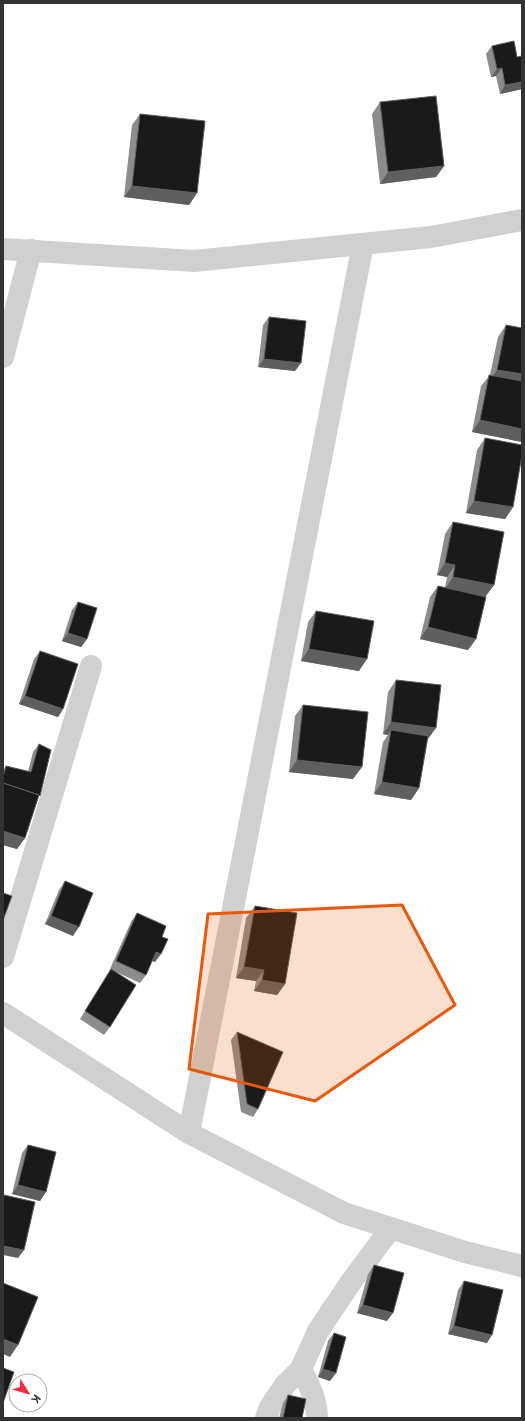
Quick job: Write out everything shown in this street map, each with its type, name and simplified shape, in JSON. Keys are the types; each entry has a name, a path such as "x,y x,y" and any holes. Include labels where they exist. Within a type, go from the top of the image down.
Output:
{"street":[{"path":"3,249 194,261 431,237 522,220"},
{"path":"189,1134 363,244"},
{"path":"3,358 31,250"},
{"path":"3,957 91,666"},
{"path":"3,1013 189,1134 344,1213 465,1252 522,1266"},
{"path":"266,1418 270,1407 285,1385 301,1369 318,1331 351,1282 391,1228"},
{"path":"301,1369 316,1403 318,1418"}],"highlighted area":[{"path":"402,905 455,1005 315,1101 189,1069 208,914"}],"building":[{"path":"514,41 517,57 522,56 522,82 505,85 502,68 497,69 492,46"},
{"path":"436,96 444,166 388,172 380,102"},
{"path":"140,114 205,121 197,193 132,186"},
{"path":"269,317 306,321 301,363 264,359"},
{"path":"506,325 522,328 522,374 497,370"},
{"path":"489,375 522,381 522,429 480,420"},
{"path":"485,438 522,445 522,455 513,507 474,501"},
{"path":"453,522 504,532 494,585 453,577 455,565 445,563"},
{"path":"438,586 486,597 476,639 428,627"},
{"path":"78,602 97,608 87,639 68,633"},
{"path":"316,611 374,621 367,659 309,649"},
{"path":"40,651 78,664 63,709 25,696"},
{"path":"396,680 441,685 436,728 391,722"},
{"path":"303,705 368,712 362,767 297,760"},
{"path":"391,730 428,736 419,788 382,782"},
{"path":"39,744 51,750 40,796 3,783 6,766 31,772"},
{"path":"3,783 39,795 25,838 3,831"},
{"path":"65,881 93,893 79,927 51,916"},
{"path":"3,893 12,896 3,920"},
{"path":"255,906 297,913 285,984 262,980 264,970 244,967"},
{"path":"137,913 166,926 162,937 168,939 161,954 156,952 146,975 116,961"},
{"path":"111,969 136,985 110,1027 85,1011"},
{"path":"237,1032 283,1052 258,1109 247,1104"},
{"path":"28,1145 56,1152 46,1192 18,1185"},
{"path":"4,1195 35,1202 24,1250 3,1246"},
{"path":"374,1265 404,1273 393,1313 363,1305"},
{"path":"464,1281 503,1290 492,1335 454,1326"},
{"path":"3,1283 38,1297 18,1345 3,1339"},
{"path":"334,1333 346,1337 336,1373 323,1369"},
{"path":"3,1368 14,1372 8,1373 8,1389 3,1403"},
{"path":"288,1395 306,1399 302,1418 283,1418"}]}
